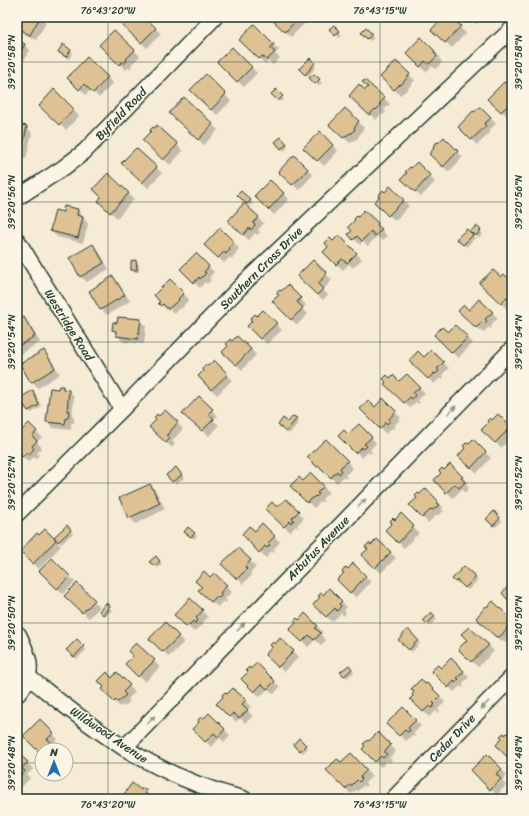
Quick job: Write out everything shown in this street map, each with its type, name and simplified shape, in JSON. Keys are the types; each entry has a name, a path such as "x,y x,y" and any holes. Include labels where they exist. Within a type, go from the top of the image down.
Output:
{"street":[{"name":"Byfield Road","path":"17,198 63,168 84,152 215,17"},
{"name":"Southern Cross Drive","path":"17,514 122,409 246,281 509,37"},
{"name":"Westridge Road","path":"17,240 122,409"},
{"name":"Arbutus Avenue","path":"124,748 512,349"},
{"path":"17,636 24,650 28,665 27,676 17,692"},
{"name":"Wildwood Avenue","path":"27,676 96,729 124,748 160,768 195,783 244,799"},
{"name":"Cedar Drive","path":"393,799 512,677"}],"building":[{"path":"17,17 40,17 30,35 17,28"},
{"path":"126,17 145,17 156,28 141,43 120,23"},
{"path":"269,17 300,17 285,32"},
{"path":"443,17 451,17 461,26 445,43 431,30"},
{"path":"254,24 274,44 270,48 275,52 267,60 262,56 259,59 239,40"},
{"path":"334,25 340,31 335,36 329,29"},
{"path":"366,28 372,34 367,39 361,33"},
{"path":"114,30 135,50 126,59 127,60 124,64 122,62 119,65 99,45"},
{"path":"421,37 435,51 434,52 437,56 429,64 425,61 420,67 406,53"},
{"path":"17,39 25,44 17,58"},
{"path":"63,44 71,50 66,57 58,52"},
{"path":"232,47 252,67 237,82 217,62"},
{"path":"87,57 108,77 93,93 84,84 79,90 67,78"},
{"path":"310,58 315,63 305,75 299,69"},
{"path":"396,61 410,74 401,85 400,84 394,90 380,77"},
{"path":"206,74 226,94 211,110 190,90"},
{"path":"314,74 320,79 315,84 309,78"},
{"path":"365,80 385,98 379,104 381,105 369,115 349,96 359,84 365,90 368,87 362,82"},
{"path":"504,82 512,90 512,101 501,112 487,99"},
{"path":"54,89 74,109 59,125 39,106"},
{"path":"276,89 283,96 278,101 271,94"},
{"path":"184,97 213,124 198,140 169,113"},
{"path":"480,107 491,118 484,124 486,126 471,140 458,127 473,111 474,112"},
{"path":"345,108 359,121 351,134 350,133 343,138 329,125"},
{"path":"17,124 27,126 21,154 17,153"},
{"path":"157,125 178,144 163,160 142,140 153,127 155,128"},
{"path":"320,131 333,145 317,161 303,148"},
{"path":"281,137 287,144 281,149 275,142"},
{"path":"444,137 458,151 443,167 429,154 434,148 433,146"},
{"path":"136,148 157,167 142,183 121,163"},
{"path":"294,155 308,169 292,185 278,172"},
{"path":"417,162 430,175 415,192 401,179 407,173 405,172"},
{"path":"108,173 129,193 110,213 98,201 101,197 93,189"},
{"path":"270,180 284,193 268,210 254,196"},
{"path":"390,186 404,200 388,216 374,202 383,190 385,192"},
{"path":"241,191 251,200 247,204 237,195"},
{"path":"244,203 259,217 253,223 255,225 251,230 249,228 243,235 228,221"},
{"path":"64,206 78,209 77,215 83,217 78,238 50,231 55,210 63,212"},
{"path":"364,210 378,223 377,225 382,229 375,236 371,231 362,241 357,236 353,240 348,234 352,231 348,227"},
{"path":"476,226 481,230 476,236 471,231"},
{"path":"220,228 234,242 226,254 224,252 218,258 204,245"},
{"path":"467,229 473,235 463,245 456,239"},
{"path":"339,235 357,253 347,263 342,259 336,265 323,252 328,247 325,243 330,238 333,241"},
{"path":"93,244 104,263 80,277 69,258"},
{"path":"196,253 209,266 204,272 206,273 200,279 199,277 194,283 180,269"},
{"path":"136,260 137,270 131,270 131,261"},
{"path":"313,260 327,273 318,284 323,289 317,295 297,276"},
{"path":"493,270 501,277 504,274 512,282 512,292 510,294 512,296 508,299 506,298 501,304 479,283"},
{"path":"113,276 125,295 100,310 89,291"},
{"path":"170,279 184,293 176,303 168,309 163,304 161,306 158,303 160,302 154,295"},
{"path":"288,285 301,298 297,302 303,308 291,320 272,301 279,295 276,293"},
{"path":"479,299 493,312 485,319 487,321 484,324 482,322 476,328 458,311 464,305 469,310"},
{"path":"263,310 277,323 260,339 247,326 252,321 250,319 255,314 257,316"},
{"path":"24,317 35,336 17,347 17,321"},
{"path":"118,317 141,319 138,339 116,336 116,331 112,330 113,322 117,323"},
{"path":"455,325 468,337 452,353 434,335 442,327 448,332"},
{"path":"237,336 251,349 236,365 222,352 228,346 226,344 230,339 232,341"},
{"path":"44,350 55,368 31,383 20,364"},
{"path":"431,350 444,362 437,369 439,371 436,374 434,373 428,379 409,361 418,351 424,357"},
{"path":"214,360 228,374 211,390 198,376 203,371 202,369 206,364 208,366"},
{"path":"407,374 420,387 413,393 415,395 412,399 410,397 404,403 384,384 386,382 383,379 387,375 390,378 393,375 399,381"},
{"path":"59,386 63,386 63,389 69,390 67,411 69,411 65,424 46,422 50,388 58,389"},
{"path":"33,390 39,405 28,411 24,405 21,407 17,400"},
{"path":"199,396 213,409 208,414 214,419 202,431 182,414"},
{"path":"383,398 396,411 389,419 390,421 387,424 386,422 380,429 360,409 368,400 375,407"},
{"path":"165,410 178,422 167,435 170,438 166,443 149,427 156,420 154,418 157,414 159,416"},
{"path":"498,414 511,427 495,443 481,430 488,423 487,421 490,418 492,420"},
{"path":"293,416 297,418 286,432 278,425 283,418 288,422"},
{"path":"29,423 37,431 32,436 37,441 32,446 34,449 29,454 27,452 22,457 17,452 17,435"},
{"path":"359,424 372,437 364,444 367,446 364,449 362,447 355,453 338,436 344,430 348,434"},
{"path":"326,439 348,461 340,468 342,471 339,474 337,471 331,478 307,457"},
{"path":"473,439 486,452 471,468 458,456 465,448 463,446 466,443 468,444"},
{"path":"450,464 463,477 461,478 465,482 459,488 455,484 446,493 434,480 441,473 439,471 442,468 444,470"},
{"path":"176,467 182,475 172,482 166,475"},
{"path":"311,473 324,486 317,493 319,494 316,497 315,496 307,503 290,486 299,477 303,481"},
{"path":"150,484 160,503 129,518 119,498"},
{"path":"426,488 438,501 436,503 439,505 433,510 431,509 422,518 409,505 417,498 415,496 418,493 420,494"},
{"path":"286,499 299,511 292,518 294,520 291,523 290,521 284,527 265,509 272,502 277,507"},
{"path":"494,511 500,518 493,526 486,519"},
{"path":"401,513 414,526 398,543 385,530 392,523 390,521 393,518 395,520"},
{"path":"262,523 275,536 268,543 270,545 267,548 265,546 259,553 242,534 249,526 255,531"},
{"path":"67,525 71,530 58,542 54,537"},
{"path":"188,527 195,533 191,537 184,532"},
{"path":"45,529 56,540 33,564 20,551 37,533 39,535"},
{"path":"377,539 391,552 375,568 361,555 368,549 365,547 369,543 371,545"},
{"path":"238,548 251,560 245,567 247,569 237,579 221,564"},
{"path":"156,556 160,561 155,566 149,562"},
{"path":"52,558 70,576 57,589 39,571"},
{"path":"353,563 366,576 350,593 337,580 344,573 342,572 346,567 348,569"},
{"path":"464,566 476,577 465,588 457,580 455,582 452,579"},
{"path":"204,571 210,577 214,573 227,585 220,593 222,595 219,598 217,596 211,602 198,590 202,587 195,581"},
{"path":"512,582 512,605 502,593"},
{"path":"77,583 95,600 82,613 64,596"},
{"path":"329,588 342,601 339,604 341,606 337,611 335,608 326,617 313,605 320,597 318,596 321,593 323,595"},
{"path":"190,598 203,610 196,618 198,620 195,623 193,621 187,627 174,615"},
{"path":"493,601 512,620 506,628 507,630 498,638 476,618 486,606 487,607"},
{"path":"106,603 110,606 103,615 99,611"},
{"path":"431,612 435,616 427,624 423,620"},
{"path":"305,613 318,626 315,628 321,633 314,640 309,635 302,642 289,630 296,623 294,621 297,618 299,620"},
{"path":"165,622 179,636 163,652 149,639"},
{"path":"469,627 489,645 471,662 458,649 467,640 461,634"},
{"path":"408,629 418,640 409,650 398,640"},
{"path":"280,638 294,651 278,667 265,655 272,647 270,645 273,642 275,644"},
{"path":"77,639 84,646 74,657 66,650"},
{"path":"136,643 155,660 138,677 125,664 133,656 128,651"},
{"path":"451,658 464,671 457,678 459,679 455,683 454,681 448,688 431,671 438,665 441,668"},
{"path":"257,663 275,681 267,689 262,684 254,692 241,679 248,672 246,670 249,667 250,669"},
{"path":"349,665 352,669 344,676 340,672"},
{"path":"107,672 112,678 117,672 130,685 123,692 126,695 118,702 116,700 114,702 102,689 104,687 98,681"},
{"path":"421,679 440,696 433,703 435,704 432,708 429,706 423,712 410,699 414,692 411,689"},
{"path":"233,688 246,700 242,704 248,710 239,718 233,713 229,717 216,704 223,697 222,695 225,692 227,694"},
{"path":"403,707 416,720 408,728 410,730 408,732 405,730 399,736 386,724"},
{"path":"209,713 225,729 218,737 214,733 205,742 192,729 199,722 198,720 201,717 203,719"},
{"path":"40,719 54,733 47,739 51,742 34,742 34,747 23,736"},
{"path":"511,729 512,757 511,755 508,758 496,745 502,738 500,736 504,733 505,735"},
{"path":"378,732 391,745 384,752 387,754 383,758 381,756 375,762 362,749 365,746 363,744 368,740 369,741"},
{"path":"299,738 306,745 300,751 293,745"},
{"path":"17,752 28,762 22,768 25,771 17,780"},
{"path":"351,753 367,770 360,777 362,779 359,782 357,780 345,789 326,770 337,759 341,762"},
{"path":"487,754 502,769 496,774 501,779 490,790 471,770"},
{"path":"132,783 141,790 142,788 147,791 145,793 151,799 121,798"}]}
